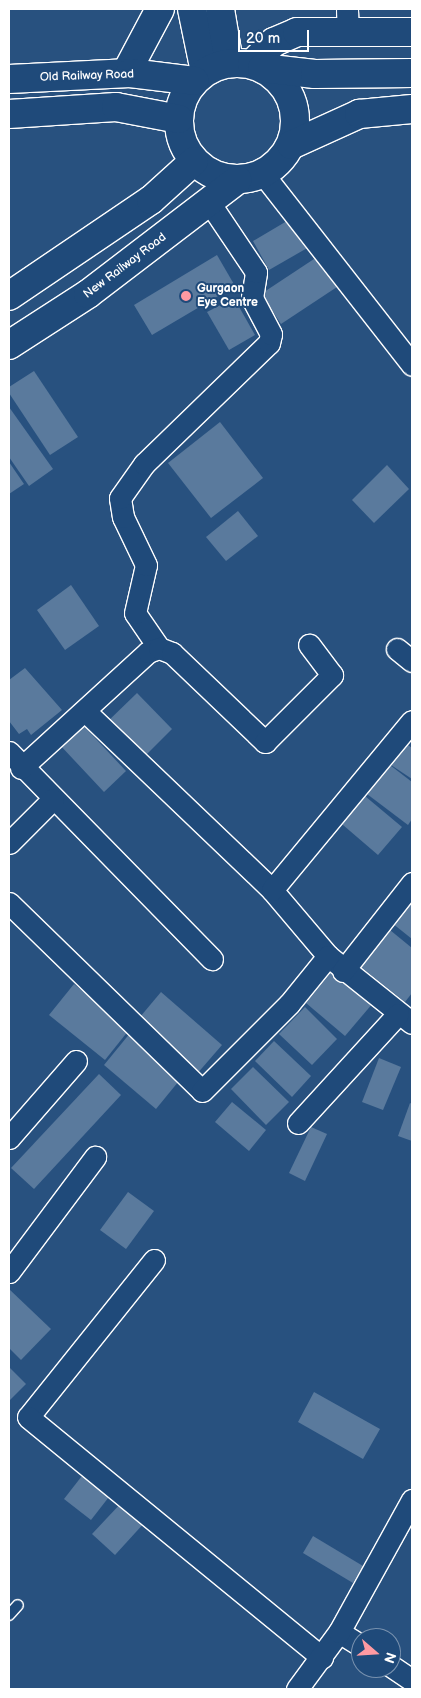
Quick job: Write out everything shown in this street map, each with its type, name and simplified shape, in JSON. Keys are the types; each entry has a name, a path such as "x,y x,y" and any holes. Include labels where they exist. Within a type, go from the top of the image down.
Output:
{"main road":[{"path":"126,73 160,9"},
{"path":"192,9 229,70 277,78 295,109 291,146"},
{"path":"220,9 229,70"},
{"path":"412,32 348,20 288,34 229,70 179,119 180,134 194,161 221,178 237,180 263,174 291,146 359,114 412,109"},
{"name":"Old Railway Road","path":"9,79 229,70 315,74 412,73"},
{"path":"9,114 116,107 179,119"},
{"path":"9,296 151,200 194,161"},
{"name":"New Railway Road","path":"9,345 88,294 237,180"}],"street":[{"path":"263,174 412,365"},
{"path":"209,202 256,272 252,298 271,334 268,343 144,464 120,498 123,517 146,564 135,614 159,648 172,653 265,742 332,675 309,645"},
{"path":"159,648 148,652 86,712 15,760 212,959"},
{"path":"86,712 272,890 343,971 405,1018 298,1123"},
{"path":"272,890 412,721"},
{"path":"9,843 52,799"},
{"path":"343,971 412,883"},
{"path":"9,902 202,1090 289,1004 328,956"},
{"path":"9,1138 76,1061"},
{"path":"9,1272 95,1157"},
{"path":"154,1260 28,1417 322,1658"},
{"path":"297,1689 322,1658 339,1632 412,1500"},
{"path":"339,1632 351,1640"},
{"path":"401,1673 412,1680"}],"lane":[{"path":"9,1615 18,1605"}],"building":[{"path":"292,218 309,247 269,270 253,241"},
{"path":"217,255 235,286 152,335 134,305"},
{"path":"320,255 340,285 281,324 261,294"},
{"path":"234,298 255,335 229,350 207,312"},
{"path":"34,371 78,437 50,455 9,393 9,387"},
{"path":"9,407 53,469 29,486 9,457"},
{"path":"220,422 263,478 211,518 168,463"},
{"path":"9,462 24,484 9,494"},
{"path":"387,465 409,489 374,523 352,500"},
{"path":"238,511 258,536 226,561 206,537"},
{"path":"71,585 99,626 65,650 37,610"},
{"path":"25,668 62,710 31,735 27,729 19,734 9,721 9,680"},
{"path":"137,693 172,729 140,761 104,725"},
{"path":"81,723 126,771 104,792 59,744"},
{"path":"400,739 412,748 412,779 385,761"},
{"path":"386,762 412,782 412,819 408,825 363,791"},
{"path":"359,791 402,827 378,855 336,819"},
{"path":"412,895 412,939 392,923"},
{"path":"390,930 412,948 412,993 405,1002 361,967"},
{"path":"333,970 373,1003 345,1036 306,1003"},
{"path":"74,984 129,1030 105,1060 49,1015"},
{"path":"161,992 222,1045 196,1075 135,1023"},
{"path":"305,1007 337,1039 312,1065 279,1034"},
{"path":"131,1032 183,1076 156,1109 104,1065"},
{"path":"274,1041 311,1076 292,1097 255,1061"},
{"path":"379,1058 401,1067 383,1110 362,1102"},
{"path":"253,1067 289,1102 266,1125 231,1089"},
{"path":"99,1074 121,1095 34,1189 11,1168"},
{"path":"232,1102 266,1130 249,1151 215,1122"},
{"path":"410,1103 412,1104 412,1141 398,1136"},
{"path":"311,1127 327,1134 305,1181 289,1173"},
{"path":"128,1192 154,1211 126,1249 100,1230"},
{"path":"9,1289 51,1329 21,1360 9,1348"},
{"path":"9,1367 26,1384 9,1401"},
{"path":"314,1392 380,1429 363,1459 298,1422"},
{"path":"85,1472 112,1493 91,1520 64,1499"},
{"path":"123,1501 146,1521 115,1555 92,1534"},
{"path":"313,1536 363,1566 353,1583 303,1553"}],"place":[{"name":"Gurgaon Eye Centre","path":"186,296"}]}
